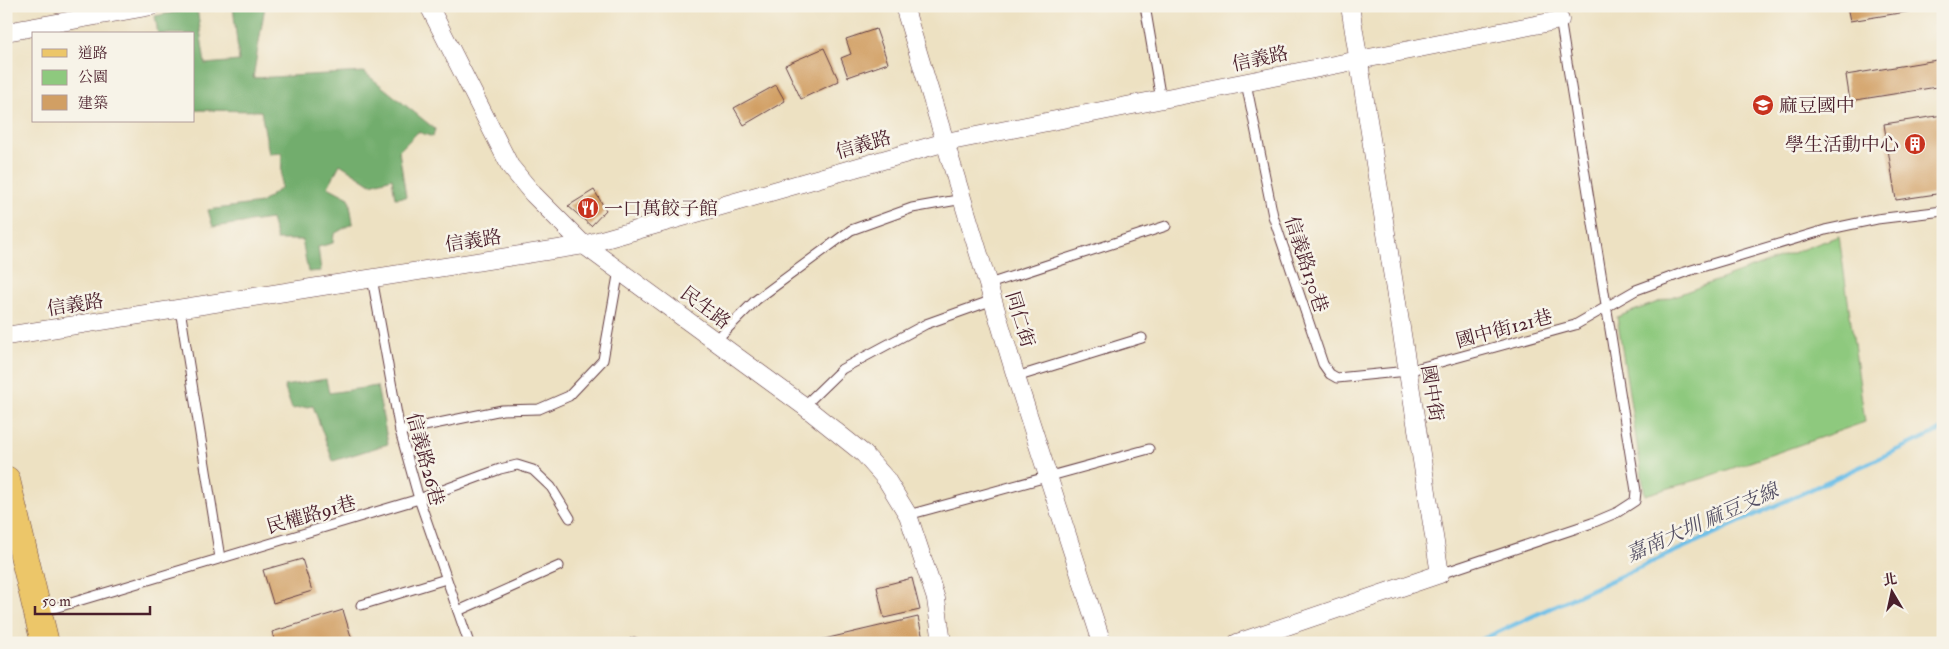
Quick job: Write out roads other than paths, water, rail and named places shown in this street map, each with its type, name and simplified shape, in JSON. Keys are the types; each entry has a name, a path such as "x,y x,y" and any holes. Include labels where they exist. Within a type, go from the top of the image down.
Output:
{"main road":[{"path":"6,480 45,643"}],"street":[{"path":"6,32 152,6"},
{"name":"民生路","path":"429,6 510,166 533,194 584,245 620,269 716,340 864,454 891,486 908,515 936,599 942,643"},
{"name":"同仁街","path":"904,6 1016,377 1102,643"},
{"name":"國中街","path":"1350,6 1440,574"},
{"name":"信義路","path":"6,336 584,245 946,142 1246,83 1559,13"},
{"path":"1237,643 1440,574"}],"lane":[{"path":"1145,6 1161,100"},
{"path":"1440,574 1592,522 1618,512 1635,501 1636,491 1559,13"},
{"name":"信義路130巷","path":"1246,83 1274,216 1323,364 1330,374 1337,378 1408,371"},
{"path":"716,340 756,300 850,230 912,208 963,200"},
{"name":"國中街121巷","path":"1408,371 1575,325 1636,290 1685,272 1826,230 1877,219 1943,210"},
{"path":"804,406 842,369 926,324 991,292 1166,226"},
{"path":"400,432 502,410 539,408 568,396 603,360 620,269"},
{"name":"信義路26巷","path":"372,278 400,432 419,499 469,643"},
{"path":"180,309 220,558"},
{"path":"1016,377 1142,338"},
{"path":"908,515 1149,449"},
{"name":"民權路91巷","path":"38,613 419,499 500,469 518,465 533,470 551,487 570,518"},
{"path":"458,611 559,566"},
{"path":"361,605 446,580"}],"waterway":[{"name":"嘉南大圳 麻豆支線","path":"1474,643 1943,429"}],"place":[{"name":"麻豆國中","path":"1763,105"},
{"name":"學生活動中心","path":"1915,144"},
{"name":"一口萬餃子館","path":"588,208"}]}
